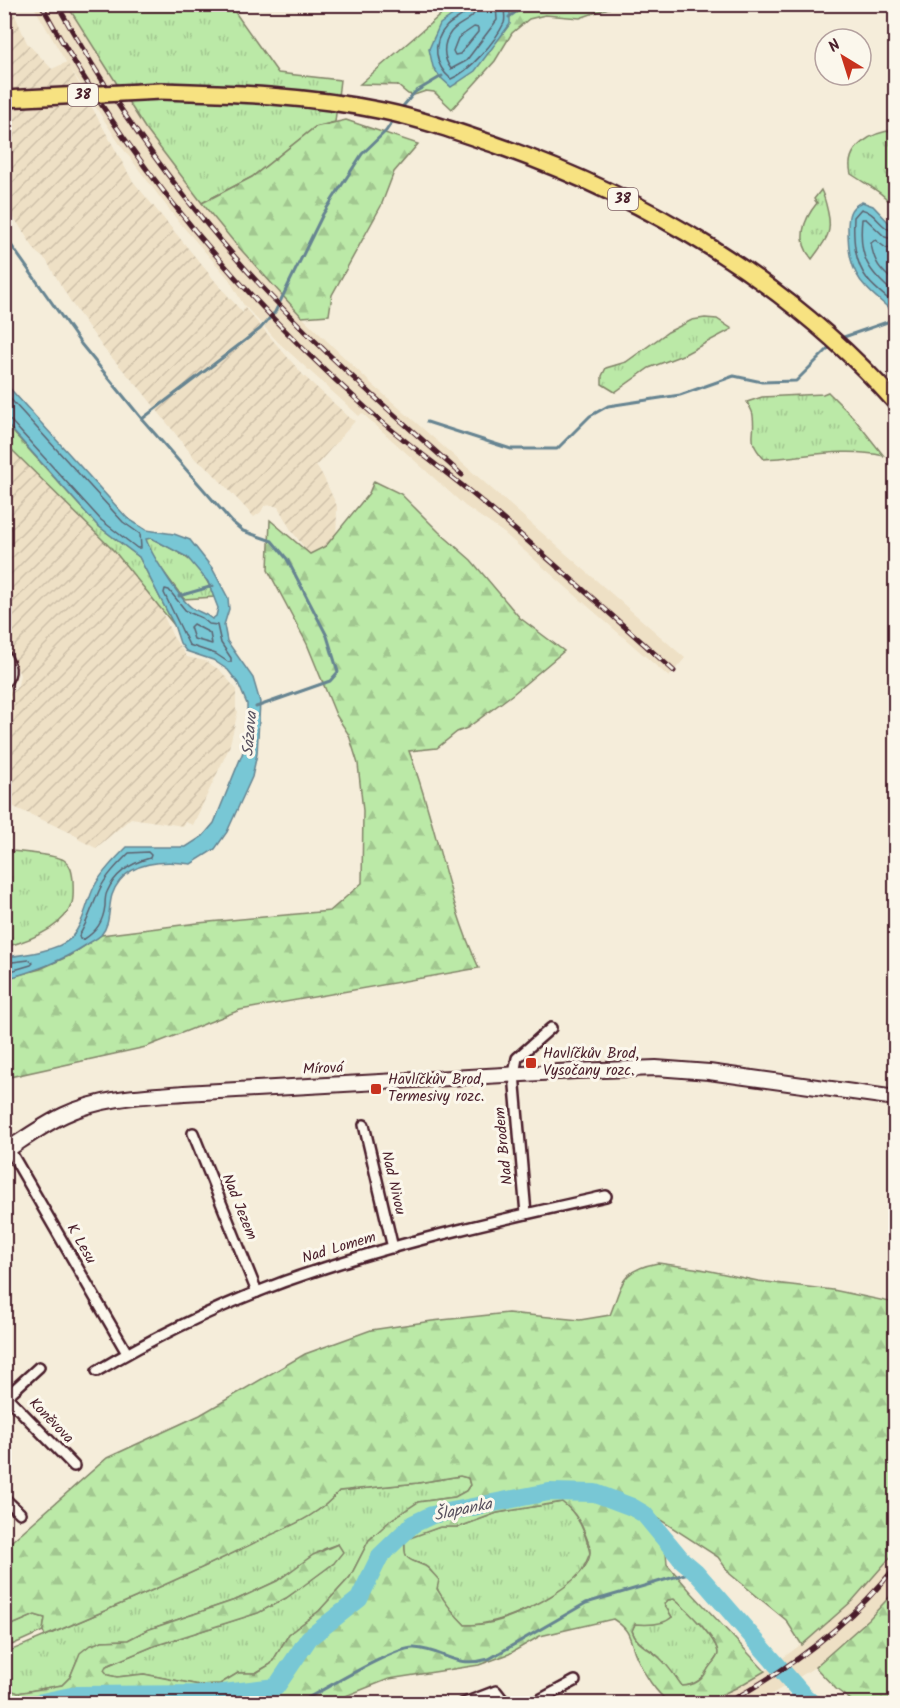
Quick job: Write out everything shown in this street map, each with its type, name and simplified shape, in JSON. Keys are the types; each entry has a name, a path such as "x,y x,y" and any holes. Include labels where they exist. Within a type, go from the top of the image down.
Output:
{"main road":[{"name":"38","path":"4,99 161,91 251,93 382,111 454,130 533,158 604,189 677,227 715,250 757,278 813,322 896,403"}],"street":[{"path":"4,654 11,670 9,678 4,683"},
{"path":"514,1074 517,1058 551,1028"},
{"name":"Mírová","path":"7,1151 64,1115 86,1106 117,1099 184,1093 656,1068 709,1071 896,1098"},
{"name":"Nad Brodem","path":"514,1074 526,1214"},
{"name":"Nad Nivou","path":"364,1125 393,1248"},
{"name":"Nad Jezem","path":"193,1133 257,1292"},
{"name":"K Lesu","path":"7,1151 127,1353"},
{"name":"Nad Lomem","path":"97,1371 189,1321 257,1292 324,1268 526,1214 606,1196"},
{"path":"5,1398 39,1367"},
{"name":"Koněvova","path":"5,1398 74,1466"},
{"path":"4,1498 20,1513"},
{"path":"532,1704 575,1681"},
{"path":"462,1704 496,1691 506,1704"}],"shaded area":[{"path":"33,5 67,5 145,128 202,203 268,280 302,317 373,385 685,658 669,677 504,533 465,506 362,413 359,416 278,342 243,304 229,279 178,221 121,146 63,57"},
{"path":"14,13 27,43 52,69 67,62 132,180 215,281 243,313 244,307 304,376 355,421 316,466 337,506 336,549 310,555 291,530 278,507 264,506 261,512 254,517 209,469 196,460 142,391 104,349 72,304 46,260 37,253 5,204 4,172 7,169 4,163 5,18"},
{"path":"4,423 155,596 173,637 187,657 205,661 220,670 236,689 236,710 238,711 229,748 193,825 185,822 183,826 131,818 96,848 78,839 78,836 5,803 5,693 15,690 20,675 5,642"},
{"path":"895,1552 895,1591 869,1619 815,1667 758,1703 703,1704 765,1671 818,1632 852,1601"}],"green space":[{"path":"67,5 230,5 278,73 340,80 335,122 315,127 252,177 202,203 145,128"},
{"path":"452,5 617,5 580,18 545,15 529,19 512,33 495,61 452,109 434,92 426,91 414,95 408,94 397,85 360,84"},
{"path":"346,120 418,144 394,172 381,206 332,295 329,315 302,317 202,203 252,177 315,127"},
{"path":"896,130 895,209 880,193 851,174 850,164 856,149 862,143 877,134"},
{"path":"821,190 827,207 829,227 824,243 812,259 804,245 803,231 808,216 817,203 814,199"},
{"path":"717,319 732,329 685,354 649,368 615,392 602,384 602,376 606,368 626,362 668,332 692,320"},
{"path":"828,392 853,417 884,456 839,452 764,459 753,442 753,414 747,402 762,397"},
{"path":"4,422 97,525 139,557 174,625 115,552 5,443"},
{"path":"374,481 401,494 471,560 520,618 564,651 513,694 437,748 409,751 458,915 479,968 240,1010 146,1047 5,1078 5,979 40,969 69,956 101,935 198,923 330,911 362,883 363,811 358,764 349,735 336,715 307,644 268,570 270,520 310,554 326,546 369,493"},
{"path":"151,538 190,560 203,575 214,597 184,599 153,555 145,539"},
{"path":"4,850 64,860 72,871 73,880 72,903 61,920 34,937 5,947"},
{"path":"658,1263 701,1269 758,1281 833,1290 895,1303 895,1552 852,1601 802,1645 786,1620 730,1574 718,1557 622,1495 628,1514 644,1522 665,1541 667,1564 765,1671 736,1688 703,1703 670,1703 651,1683 640,1664 627,1632 613,1619 540,1636 509,1654 479,1665 389,1679 328,1703 5,1703 5,1688 18,1693 62,1685 70,1677 80,1653 89,1646 102,1641 128,1640 147,1630 238,1599 277,1581 313,1555 338,1544 343,1552 334,1563 286,1598 258,1613 154,1646 106,1666 104,1670 108,1675 117,1677 144,1674 199,1685 220,1684 238,1673 256,1673 271,1664 289,1634 319,1611 350,1577 369,1540 392,1519 418,1502 455,1497 466,1491 470,1485 468,1478 460,1476 339,1491 321,1508 288,1527 176,1580 45,1636 43,1631 45,1618 35,1615 5,1628 5,1547 107,1458 200,1415 305,1354 371,1330 508,1313 580,1320 610,1315 625,1280 636,1270","holes":["562,1502 575,1515 584,1531 590,1550 587,1564 568,1585 525,1610 501,1620 465,1625 437,1589 439,1580 427,1567 409,1559 405,1553 405,1542 410,1538 440,1527 459,1527 497,1513","674,1599 707,1633 717,1648 718,1654 704,1676 694,1684 686,1686 682,1686 663,1661 639,1642 632,1631 635,1624 655,1624 669,1620 672,1617 664,1604"]},
{"path":"460,1476 468,1478 470,1485 466,1491 455,1497 418,1502 369,1540 350,1577 319,1611 289,1634 271,1664 255,1673 238,1673 220,1684 199,1685 144,1674 117,1677 108,1675 104,1671 106,1666 154,1646 257,1613 286,1598 334,1563 338,1544 324,1549 277,1581 238,1599 147,1630 128,1640 102,1641 77,1660 70,1677 62,1685 18,1693 5,1688 5,1653 161,1586 288,1527 320,1508 339,1491"},
{"path":"562,1502 573,1512 583,1531 590,1553 585,1564 576,1578 563,1589 507,1617 492,1622 465,1625 444,1601 430,1570 406,1556 405,1542 410,1537 440,1527 459,1527 497,1513"},
{"path":"895,1591 895,1703 855,1703 836,1689 815,1667 869,1619"},
{"path":"674,1599 707,1633 717,1648 718,1654 701,1679 682,1686 658,1656 636,1639 632,1630 635,1624 653,1624 672,1617 664,1604"},
{"path":"35,1615 45,1618 43,1631 5,1648 4,1628"}],"water":[{"path":"468,4 508,5 510,24 475,71 451,87 433,67 429,49 440,24"},
{"path":"862,202 873,206 895,229 895,315 860,280 851,259 848,237 849,216 854,206"},
{"name":"Sázava","path":"5,383 127,518 146,530 174,534 190,540 212,568 228,598 229,609 224,625 227,641 253,678 260,702 257,754 252,777 227,832 215,849 191,864 156,863 145,865 125,875 112,895 108,921 99,936 57,961 5,979 5,957 49,949 71,938 79,926 97,881 127,847 186,847 203,836 214,823 243,752 247,737 247,704 238,683 228,670 213,660 186,651 180,643 174,625 139,557 97,525 5,422","holes":["151,538 187,557 208,582 218,608 216,616 212,619 194,609 180,595 159,565 146,539"]}],"waterway":[{"path":"509,17 527,4"},
{"path":"399,111 415,92 442,76"},
{"path":"142,419 260,329 275,312 323,214 362,154 386,131 394,119"},
{"name":"Sázava","path":"4,235 81,344 142,419 232,522 243,531 272,541 287,559 327,636 338,672 330,681 256,707"},
{"path":"838,339 896,319"},
{"path":"427,422 511,449 557,449 590,416 608,406 680,395 734,376 762,382 796,381 831,346"},
{"path":"179,596 213,586"},
{"name":"Šlapanka","path":"32,1704 76,1695 214,1694 276,1687 309,1638 359,1599 380,1556 413,1524 432,1515 549,1492 595,1493 644,1514 682,1560 695,1571 813,1704"},
{"path":"293,1704 404,1649 425,1649 467,1662 489,1659 586,1603 695,1571"}],"railway":[{"path":"41,4 109,116 147,169 229,270 273,318 366,408 493,511 674,671"},
{"path":"57,4 108,90 137,132 166,173 230,251 318,344 462,475"},
{"path":"725,1704 772,1676 818,1644 859,1607 896,1566"}],"place":[{"name":"Havlíčkův Brod, Vysočany rozc.","path":"531,1063"},
{"name":"Havlíčkův Brod, Termesivy rozc.","path":"376,1089"}]}
